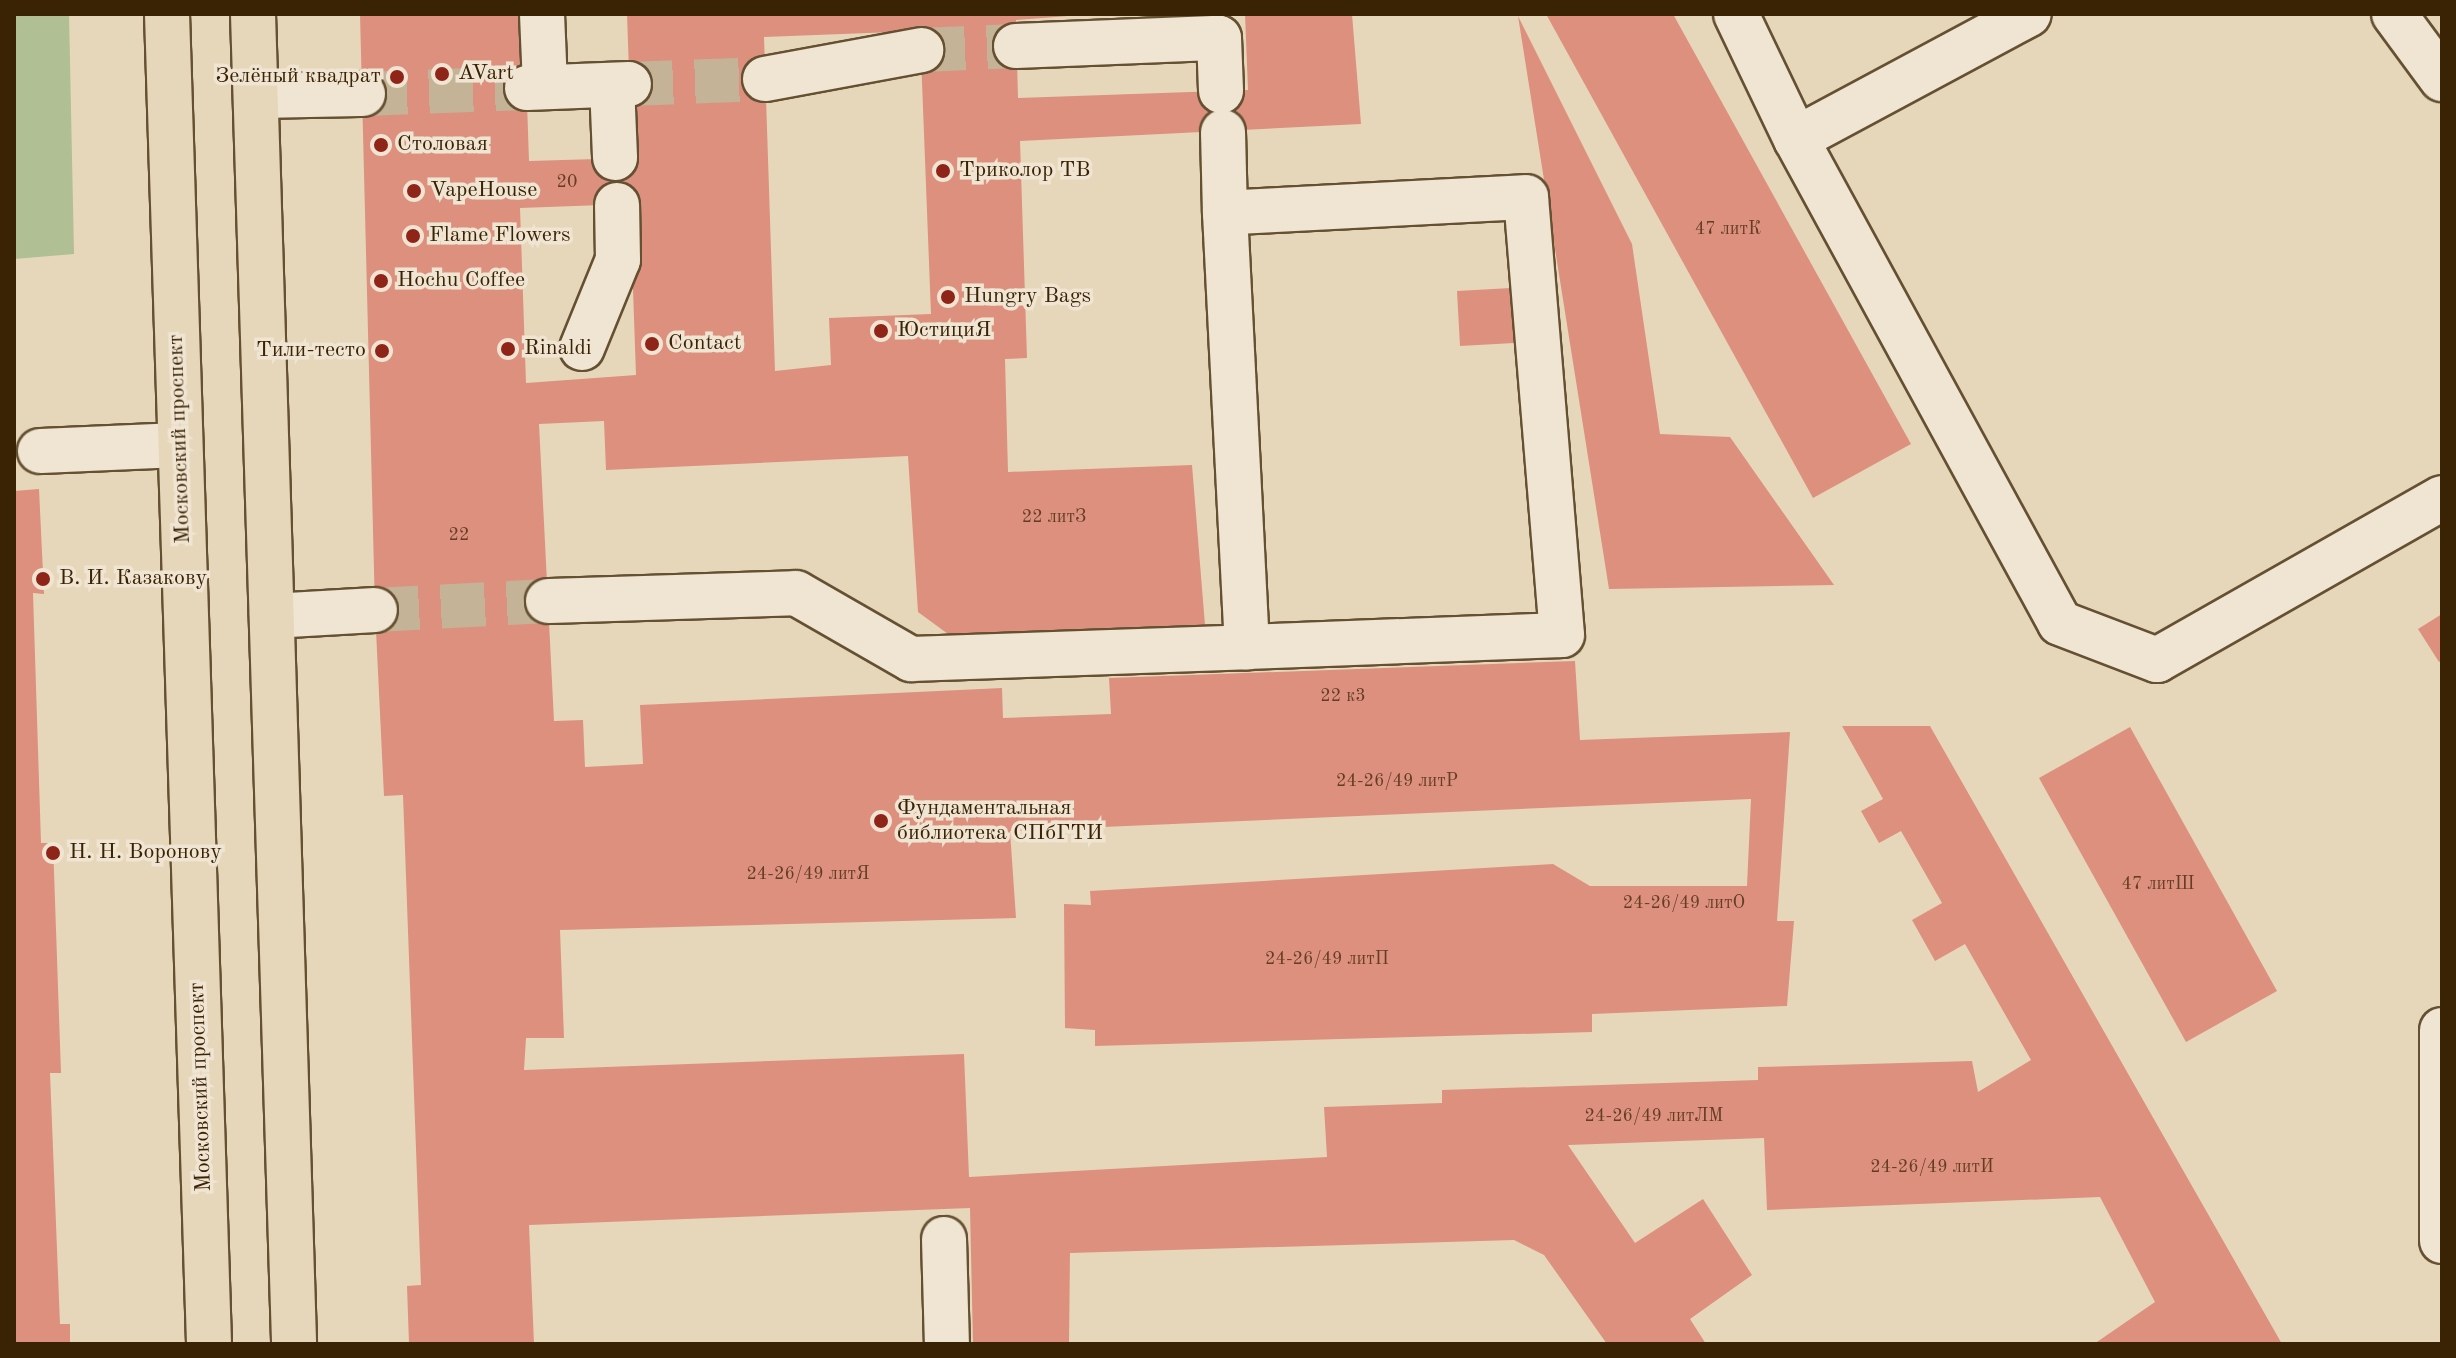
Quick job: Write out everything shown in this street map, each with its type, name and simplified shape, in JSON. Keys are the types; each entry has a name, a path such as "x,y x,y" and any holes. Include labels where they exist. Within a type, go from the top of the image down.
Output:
{"main road":[{"name":"Московский проспект","path":"167,14 209,1344"},
{"path":"253,14 294,1344"}],"lane":[{"path":"542,14 536,88 621,84 615,158"},
{"path":"1736,14 1796,139 2060,623 2157,660 2442,498"},
{"path":"1796,139 2029,14"},
{"path":"2394,14 2442,79"},
{"path":"1016,46 1219,38 1247,647"},
{"path":"765,79 921,50"},
{"path":"256,96 363,94"},
{"path":"548,601 796,593 911,659 1562,635 1526,197 1225,213"},
{"path":"582,348 618,260 617,205"},
{"path":"40,451 180,445"},
{"path":"272,616 375,610"},
{"path":"2442,1030 2442,1241"},
{"path":"944,1239 947,1344"}],"green space":[{"path":"14,14 69,14 74,254 14,259"}],"building":[{"path":"360,14 524,14 529,161 632,158 627,14 1095,14 1016,20 1018,98 1248,90 1245,14 1352,14 1361,124 1020,141 1027,358 1005,359 1008,472 1192,465 1205,625 948,634 918,612 908,456 606,470 604,421 539,424 554,721 583,720 585,767 643,764 640,705 1002,688 1003,718 1111,714 1109,678 1575,661 1580,740 1790,732 1777,921 1794,921 1787,1006 1592,1014 1592,1032 1095,1046 1095,1030 1065,1028 1064,904 1091,905 1090,891 1553,864 1590,886 1747,886 1751,799 1010,831 1016,918 560,930 564,1038 526,1038 524,1070 964,1054 969,1177 1327,1157 1324,1107 1442,1103 1442,1090 1758,1080 1758,1067 1972,1061 1978,1092 2031,1060 1965,944 1935,961 1912,920 1942,903 1901,831 1879,843 1861,811 1883,799 1842,726 1930,726 2282,1344 2094,1344 2155,1302 2100,1197 1767,1210 1764,1138 1568,1145 1635,1243 1703,1199 1752,1275 1690,1319 1706,1344 1607,1344 1544,1255 1514,1240 1070,1253 1069,1344 973,1344 970,1208 529,1225 534,1344 409,1344 407,1286 421,1285 403,795 384,796 375,610","holes":["920,31 931,314 829,318 831,365 775,371 764,37","630,204 636,375 526,383 520,208"]},
{"path":"1546,14 1673,14 1911,444 1813,498"},
{"path":"1518,16 1632,244 1660,434 1730,437 1834,585 1609,589"},
{"path":"1511,288 1514,343 1460,346 1457,291"},
{"path":"39,489 44,594 33,593 41,843 53,843 61,1073 50,1073 60,1324 70,1324 70,1344 14,1344 14,491"},
{"path":"2442,614 2442,660 2439,662 2418,629"},
{"path":"2130,727 2277,991 2186,1042 2039,778"}],"tunnel":[{"path":"921,50 1016,46"},
{"path":"629,84 765,79"},
{"path":"363,94 527,88"},
{"path":"375,610 548,601"}],"place":[{"name":"AVart","path":"442,74"},
{"name":"Зелёный квадрат","path":"397,77"},
{"name":"Столовая","path":"381,145"},
{"name":"Триколор ТВ","path":"943,171"},
{"name":"VapeHouse","path":"414,191"},
{"name":"Flame Flowers","path":"413,236"},
{"name":"Hochu Coffee","path":"381,281"},
{"name":"Hungry Bags","path":"948,297"},
{"name":"ЮстициЯ","path":"881,331"},
{"name":"Contact","path":"652,344"},
{"name":"Rinaldi","path":"508,349"},
{"name":"Тили-тесто","path":"382,351"},
{"name":"В. И. Казакову","path":"43,579"},
{"name":"Фундаментальная библиотека СПбГТИ","path":"881,821"},
{"name":"Н. Н. Воронову","path":"53,853"}]}
